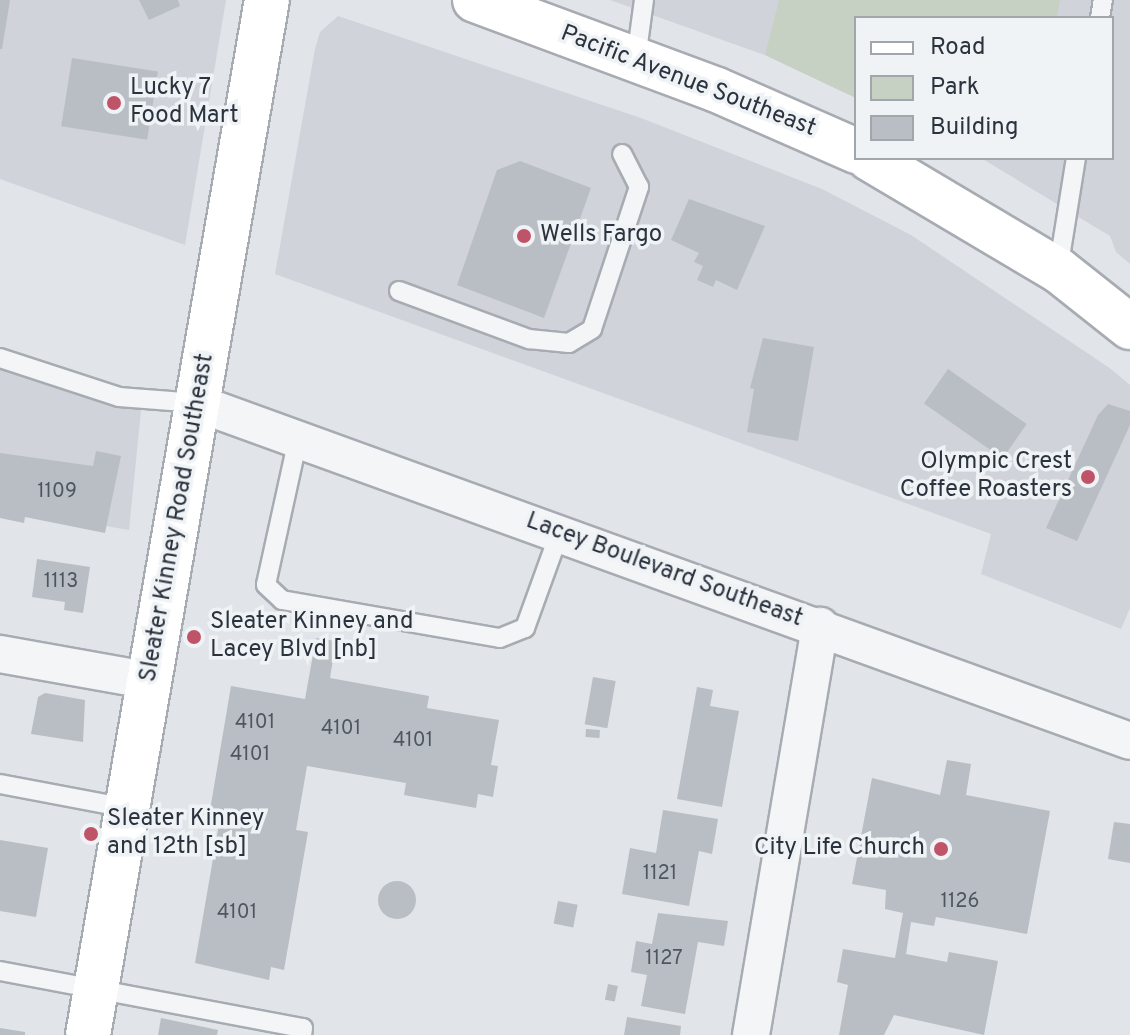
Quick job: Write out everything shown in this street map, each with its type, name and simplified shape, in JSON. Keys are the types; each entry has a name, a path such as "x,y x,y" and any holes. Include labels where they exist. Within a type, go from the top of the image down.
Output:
{"street":[{"name":"Sleater Kinney Road Southeast","path":"88,1035 267,0"},
{"name":"Pacific Avenue Southeast","path":"475,0 636,59 854,150"},
{"path":"872,160 1058,270 1130,327"},
{"name":"Lacey Boulevard Southeast","path":"197,403 820,626 1130,741"},
{"path":"751,1035 820,626"},
{"path":"0,654 151,681"}],"lane":[{"path":"636,59 644,0"},
{"path":"399,291 529,339 569,343 592,329 639,187 622,154"},
{"path":"1058,270 1076,160"},
{"path":"0,358 119,397 197,403"},
{"path":"298,439 266,585 282,600 500,638 525,628 559,534"},
{"path":"0,784 127,808"},
{"path":"0,971 303,1028 302,1035"}],"shaded area":[{"path":"0,0 226,0 185,245 0,179"},
{"path":"610,0 1130,0 1130,264 1116,252 1110,236 984,160 1114,160 1114,16 854,16 854,97 765,55"},
{"path":"338,16 641,118 822,189 911,235 1111,369 1130,385 1130,608 1121,629 981,574 991,534 275,274 315,49 320,32"},
{"path":"0,348 142,401 129,530 0,508"}],"green space":[{"path":"779,0 1060,0 1057,16 854,16 854,97 765,55"}],"building":[{"path":"0,0 10,0 2,49 0,49"},
{"path":"139,0 178,0 180,6 149,20"},
{"path":"72,58 158,72 147,140 61,126"},
{"name":"Wells Fargo","path":"520,161 591,188 544,318 457,285 497,170"},
{"path":"689,199 765,226 737,290 716,280 713,287 697,280 703,266 694,262 699,253 671,240"},
{"path":"763,338 814,347 798,441 747,432 754,389 750,388"},
{"path":"948,369 1027,424 1003,458 924,403"},
{"name":"Olympic Crest Coffee Roasters","path":"1108,404 1130,411 1130,425 1077,541 1046,528 1098,415"},
{"path":"96,451 121,456 105,533 25,517 24,523 0,518 0,453 93,466"},
{"path":"37,559 90,567 83,613 64,610 65,602 32,597"},
{"path":"316,638 336,641 330,678 429,696 427,708 499,720 491,765 498,766 493,797 478,794 476,808 404,795 406,783 307,766 296,830 308,832 284,970 271,967 269,980 195,963 219,824 208,822 231,686 305,699"},
{"path":"593,677 616,681 607,728 585,724"},
{"path":"697,687 713,690 710,706 739,711 722,807 677,799"},
{"path":"45,693 85,700 83,742 31,734 38,697"},
{"path":"586,729 600,730 599,738 585,737"},
{"path":"947,760 971,764 966,795 1050,811 1027,934 936,917 934,926 911,922 906,954 947,962 949,952 998,961 984,1035 894,1015 884,1035 839,1035 848,985 837,982 843,949 895,958 903,913 885,909 886,890 852,884 872,778 940,795"},
{"path":"663,810 718,819 712,854 699,851 689,906 622,894 630,848 656,853"},
{"path":"1114,822 1130,824 1130,863 1108,859"},
{"path":"0,840 48,848 36,917 0,911"},
{"path":"397,881 410,887 416,900 410,913 397,919 384,913 378,900 384,887"},
{"path":"558,901 578,905 573,927 554,924"},
{"path":"658,913 728,921 724,946 698,942 685,1014 641,1006 647,975 631,972 636,941 652,944"},
{"path":"608,984 618,986 615,1002 605,1000"},
{"path":"627,1017 681,1026 680,1035 624,1035"},
{"path":"161,1018 218,1030 217,1035 158,1035"},
{"path":"0,1028 25,1032 25,1035 0,1035"}],"place":[{"name":"Lucky 7 Food Mart","path":"114,103"},
{"name":"Wells Fargo","path":"524,236"},
{"name":"Olympic Crest Coffee Roasters","path":"1088,477"},
{"name":"Sleater Kinney and Lacey Blvd [nb]","path":"194,637"},
{"name":"Sleater Kinney and 12th [sb]","path":"91,834"},
{"name":"City Life Church","path":"941,849"}]}
